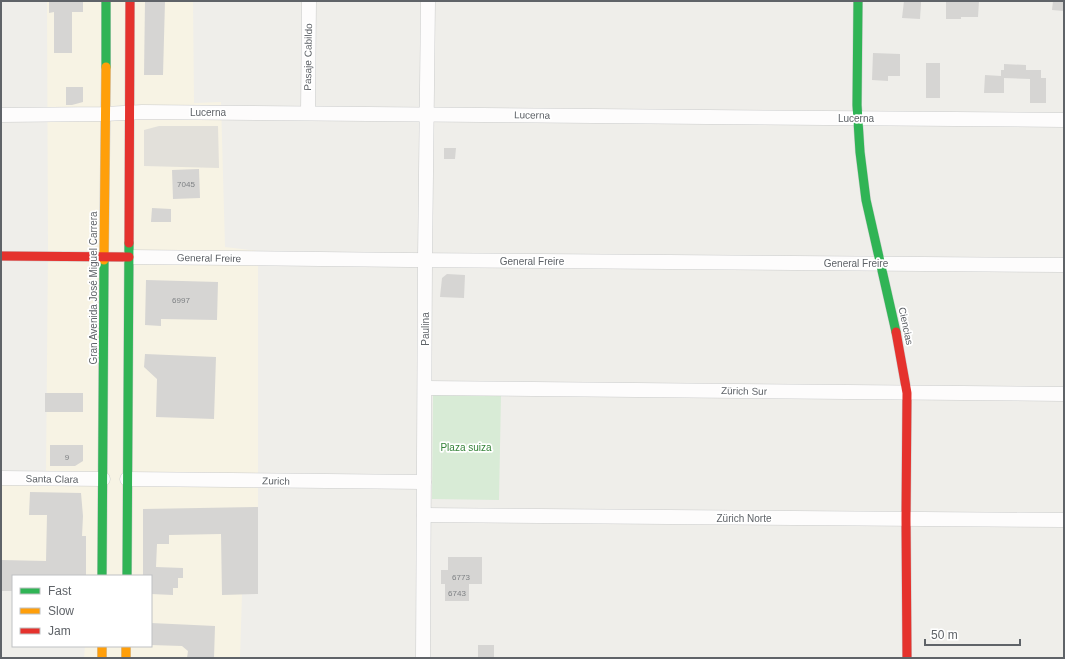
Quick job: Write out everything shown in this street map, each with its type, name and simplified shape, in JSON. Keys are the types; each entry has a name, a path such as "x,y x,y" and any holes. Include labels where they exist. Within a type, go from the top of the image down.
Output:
{"main road":[{"name":"Gran Avenida José Miguel Carrera","path":"102,575 106,1"},
{"path":"127,575 130,1"},
{"name":"Ciencias","path":"858,1 858,118 860,152 866,200 900,352 907,393 907,658"},
{"name":"General Freire","path":"1,256 129,257"},
{"path":"102,647 102,658"},
{"path":"126,647 126,658"}],"street":[{"name":"Pasaje Cabildo","path":"308,113 309,1"},
{"name":"Paulina","path":"423,658 428,1"},
{"name":"Lucerna","path":"1,114 105,114 130,112 308,113 1064,120"},
{"name":"General Freire","path":"129,257 1064,264"},
{"name":"Zürich Sur","path":"425,388 1064,394"},
{"name":"Santa Clara","path":"1,478 103,479"},
{"name":"Zurich","path":"127,479 424,482"},
{"name":"Zürich Norte","path":"424,515 1064,520"}],"shaded area":[{"path":"47,1 193,1 194,103 221,102 225,247 258,251 258,594 242,594 240,658 84,658 85,647 152,647 152,575 12,575 12,591 1,591 2,475 46,474 48,249"},
{"path":"159,126 218,126 219,168 144,166 144,130"}],"green space":[{"name":"Plaza suiza","path":"433,394 501,395 499,500 432,499"}],"building":[{"path":"49,1 83,1 83,12 72,12 72,53 54,53 54,12 49,13"},
{"path":"145,1 165,1 163,75 144,75"},
{"path":"904,1 921,1 920,19 902,18"},
{"path":"946,1 979,1 978,17 946,19"},
{"path":"1053,1 1064,1 1064,11 1052,10"},
{"path":"873,53 900,54 900,76 888,76 888,81 872,80"},
{"path":"926,63 940,63 940,98 926,98"},
{"path":"1004,64 1026,65 1026,70 1041,70 1041,78 1046,78 1046,103 1030,103 1030,79 1004,78 1004,93 984,93 985,75 1001,76 1001,70 1004,70"},
{"path":"66,87 83,87 83,102 66,105"},
{"path":"444,148 456,148 455,159 444,159"},
{"path":"199,169 200,198 173,199 172,170"},
{"path":"152,208 171,209 171,222 151,222"},
{"path":"447,274 465,275 464,298 440,297 442,278"},
{"path":"146,280 218,282 217,320 161,319 161,326 145,325"},
{"path":"145,354 216,357 214,419 156,417 157,379 144,367"},
{"path":"45,393 83,393 83,412 45,412"},
{"path":"50,445 83,445 83,461 75,466 50,466"},
{"path":"30,492 81,493 83,516 82,536 86,536 86,575 12,575 12,591 1,591 1,560 46,561 47,515 29,515"},
{"path":"258,507 258,594 222,595 221,534 169,535 169,544 157,544 156,567 183,568 183,578 178,578 178,588 173,588 173,595 152,594 152,575 143,575 143,509"},
{"path":"448,557 482,557 482,584 469,584 469,601 445,601 445,584 441,584 441,570 448,570"},
{"path":"152,623 215,626 214,658 187,658 188,651 182,646 152,645"},
{"path":"478,645 494,645 494,658 478,658"}],"traffic: fast":[{"path":"106,1 106,67"},
{"path":"858,1 857,105 860,152 866,200 896,332"},
{"path":"127,575 129,243"},
{"path":"102,575 104,260"}],"traffic: slow":[{"path":"104,260 106,67"},
{"path":"102,647 102,658"},
{"path":"126,647 126,658"}],"traffic: jam":[{"path":"129,243 130,1"},
{"path":"1,256 129,257"},
{"path":"896,332 907,393 907,658"}]}
